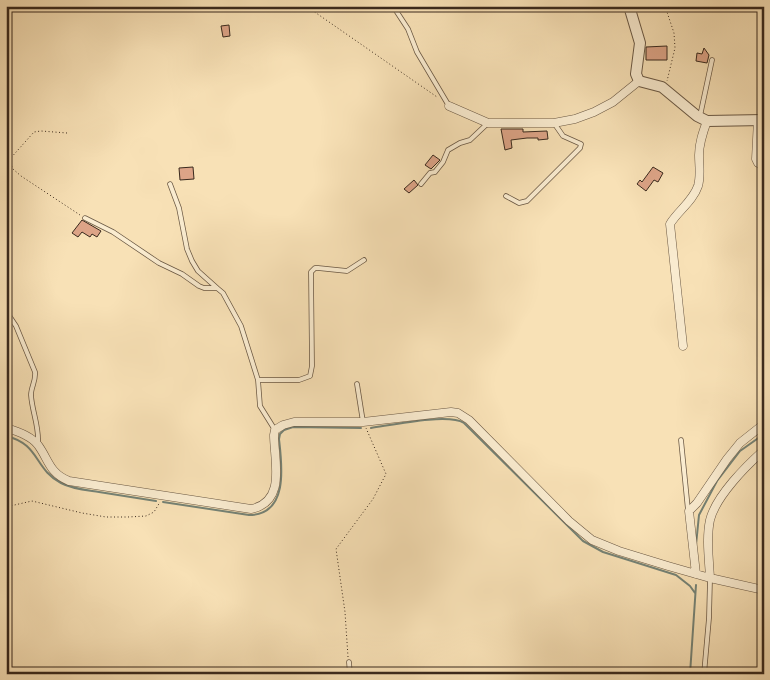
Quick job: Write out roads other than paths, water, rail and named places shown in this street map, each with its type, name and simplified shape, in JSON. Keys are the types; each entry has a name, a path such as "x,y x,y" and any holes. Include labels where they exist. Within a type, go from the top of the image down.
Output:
{"street":[{"path":"629,6 640,43 636,74 639,81"},
{"path":"449,106 488,123 554,123 594,112 613,102 639,81"},
{"path":"639,81 654,84 665,89 704,120 761,120 756,159 758,163 764,164"},
{"path":"683,346 670,224 698,187 700,147 704,120"},
{"path":"6,428 24,435 37,444 51,468 69,481 247,509 259,506 269,498 276,484 275,430 283,424 294,422 363,422 442,412 458,413 465,416 583,534 611,548 710,578 764,590"},
{"path":"696,574 695,554 688,514 690,509 698,503 740,443 764,424"},
{"path":"710,578 708,536 712,513 738,476 764,450"}],"lane":[{"path":"393,6 408,29 417,52 449,106"},
{"path":"704,120 712,60"},
{"path":"421,184 443,162 448,150 470,140 488,123"},
{"path":"506,196 521,204 527,202 580,148 581,144 563,136 554,123"},
{"path":"170,184 179,208 187,249 192,261 198,271 223,293 242,326 258,380 260,406 275,430"},
{"path":"85,218 113,232 159,263 182,274 199,286 217,288"},
{"path":"258,380 299,380 310,376 312,366 311,272 315,268 347,271 364,260"},
{"path":"6,311 16,326 35,372 36,378 31,394 38,434 37,444"},
{"path":"761,367 764,383"},
{"path":"357,384 363,422"},
{"path":"681,440 688,514"},
{"path":"704,674 710,578"},
{"path":"348,662 350,674"}],"waterway":[{"path":"371,428 433,419 456,420 464,423 583,541 603,552 676,575 690,586 695,593"},
{"path":"163,502 249,515 262,513 271,507 277,498 280,487 281,462 279,439 280,434 284,430 293,427 361,428"},
{"path":"696,545 699,515 717,481 740,451 764,434"},
{"path":"6,436 25,445 46,471 65,485 79,489 156,501"},
{"path":"690,674 696,585"}]}
